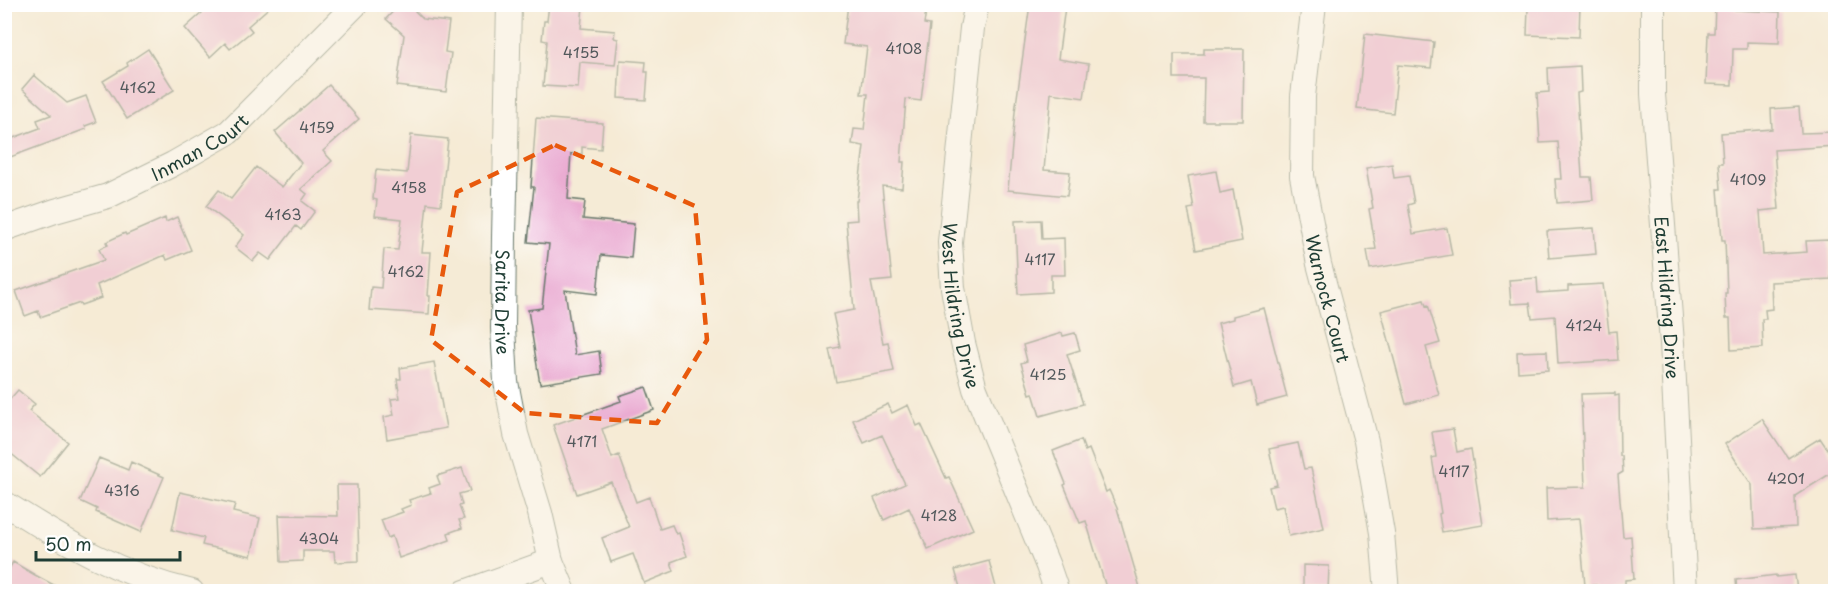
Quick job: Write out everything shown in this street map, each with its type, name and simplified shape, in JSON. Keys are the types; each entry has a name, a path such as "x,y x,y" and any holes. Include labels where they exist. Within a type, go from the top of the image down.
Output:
{"street":[{"name":"Inman Court","path":"4,229 108,196 173,164 229,132 356,4"},
{"name":"Sarita Drive","path":"509,4 503,328 506,382 516,434 540,513 551,561 564,591"},
{"name":"West Hildring Drive","path":"976,4 950,242 953,288 963,343 975,389 1057,591"},
{"name":"Warnock Court","path":"1314,4 1303,96 1302,176 1319,264 1366,441 1382,533 1387,591"},
{"name":"East Hildring Drive","path":"1653,4 1653,94 1672,343 1685,591"},
{"path":"4,503 111,566 162,585 192,591"},
{"path":"465,591 551,561"}],"highlighted area":[{"path":"555,145 695,206 707,340 657,423 525,413 431,340 457,192"}],"building":[{"path":"212,4 273,4 248,26 252,31 230,49 225,43 210,57 185,28"},
{"path":"400,4 408,4 423,19 449,22 445,52 451,53 446,92 397,86 404,35 386,19"},
{"path":"549,4 583,6 581,28 615,31 614,38 618,39 615,65 580,62 578,88 543,86 547,41 542,40"},
{"path":"848,4 927,4 924,24 930,25 921,101 906,99 901,162 904,162 902,188 882,186 892,280 871,282 883,343 888,342 894,371 836,382 829,349 840,347 833,314 854,310 846,221 857,220 856,201 864,146 852,144 854,129 864,130 868,94 861,94 867,47 843,44"},
{"path":"1030,4 1065,7 1058,59 1089,64 1084,98 1051,93 1044,170 1070,172 1067,196 1008,190 1015,112"},
{"path":"1537,4 1580,4 1579,37 1527,35 1528,8 1537,8"},
{"path":"1715,4 1735,4 1735,10 1780,12 1779,43 1747,42 1747,49 1733,49 1732,85 1706,84 1708,33 1714,33"},
{"path":"1365,34 1434,42 1431,68 1398,65 1393,113 1357,109"},
{"path":"148,49 174,90 127,119 103,81 128,66 127,63"},
{"path":"1204,49 1244,49 1243,121 1203,121 1204,78 1174,78 1174,54 1204,54"},
{"path":"620,60 646,62 645,72 648,72 646,100 618,98"},
{"path":"1580,66 1581,92 1577,93 1582,177 1591,177 1593,200 1557,203 1555,179 1561,179 1558,142 1540,143 1537,93 1549,92 1548,68"},
{"path":"34,75 67,103 86,96 96,122 85,126 86,129 5,159 5,141 40,128 37,120 51,115 22,89"},
{"path":"329,85 359,119 323,151 332,161 301,189 307,194 302,201 315,211 301,230 296,226 270,260 260,253 253,261 235,247 244,235 206,206 219,190 231,199 256,167 282,187 301,163 275,132"},
{"path":"1799,107 1801,133 1836,132 1836,146 1774,150 1779,209 1760,211 1763,255 1807,252 1806,241 1829,240 1831,279 1771,282 1772,309 1765,310 1766,319 1762,319 1763,348 1731,350 1730,318 1726,318 1725,240 1722,240 1718,189 1721,189 1719,163 1723,163 1721,133 1772,129 1771,109"},
{"path":"536,118 603,123 601,149 582,147 582,154 571,153 568,199 585,201 583,219 634,224 631,258 601,255 597,294 565,290 575,355 599,351 602,374 540,384 528,310 542,308 549,244 528,242 534,187 531,187"},
{"path":"411,135 448,139 441,205 427,203 422,252 431,252 429,314 369,310 371,287 381,288 384,249 398,250 402,219 375,216 377,200 373,199 376,170 407,173"},
{"path":"1392,164 1394,178 1409,176 1414,203 1408,205 1413,234 1447,228 1452,255 1370,269 1367,250 1376,249 1369,209 1373,208 1366,168"},
{"path":"1216,171 1220,193 1233,190 1242,241 1196,250 1188,209 1194,208 1188,176"},
{"path":"177,217 191,250 167,260 165,255 97,285 101,298 40,317 38,311 25,316 16,291 104,260 99,249 108,245 106,242 165,218 166,222"},
{"path":"1041,220 1042,239 1064,238 1065,275 1051,275 1051,292 1018,294 1015,221"},
{"path":"1594,228 1596,254 1549,258 1547,231"},
{"path":"1537,278 1538,293 1568,291 1568,286 1603,284 1609,332 1616,331 1618,360 1558,364 1555,316 1532,318 1530,303 1511,304 1509,280"},
{"path":"1424,300 1426,306 1428,305 1440,343 1426,347 1439,395 1406,404 1381,311"},
{"path":"1264,308 1287,397 1257,405 1251,382 1234,387 1218,323 1233,319 1233,316"},
{"path":"1062,333 1063,336 1075,333 1080,350 1067,354 1083,404 1040,416 1033,393 1030,394 1021,363 1027,361 1023,345"},
{"path":"1547,351 1548,370 1518,372 1517,352"},
{"path":"434,362 446,428 387,439 384,417 394,415 391,399 400,398 397,379 401,379 400,368"},
{"path":"646,387 654,410 602,429 612,458 619,455 636,502 649,497 660,529 672,525 676,534 679,533 687,556 671,562 674,571 644,583 633,554 611,562 602,538 629,527 611,482 577,494 553,425 621,401 619,396"},
{"path":"18,390 35,404 29,411 68,442 40,477 4,448 4,406"},
{"path":"1615,393 1615,396 1619,395 1620,456 1622,456 1623,472 1618,475 1623,537 1631,536 1634,579 1625,580 1625,587 1597,589 1596,585 1585,586 1579,519 1547,521 1546,488 1585,487 1581,394"},
{"path":"888,404 892,413 908,405 917,426 921,424 973,529 928,549 909,508 884,520 874,498 905,484 882,435 864,443 853,420"},
{"path":"1762,419 1788,458 1820,438 1836,462 1836,470 1795,496 1796,527 1754,529 1752,485 1725,444"},
{"path":"1453,429 1457,452 1471,449 1483,525 1442,532 1432,458 1436,457 1432,432"},
{"path":"1081,440 1085,451 1089,449 1106,492 1109,490 1117,508 1141,591 1107,591 1086,521 1080,523 1064,485 1066,484 1053,451"},
{"path":"1298,443 1304,469 1311,468 1324,528 1289,536 1283,506 1274,508 1269,487 1277,485 1269,449"},
{"path":"99,458 128,470 131,462 164,477 141,532 96,512 97,509 80,501"},
{"path":"462,468 470,491 459,494 462,505 459,506 464,519 459,520 462,528 448,533 450,540 399,558 392,536 388,538 381,520 403,512 401,509 411,505 409,500 431,493 429,488 440,484 437,476"},
{"path":"337,485 357,485 359,561 335,562 334,551 303,551 303,561 281,562 279,515 338,516"},
{"path":"180,492 235,504 233,512 260,518 251,556 202,545 204,538 172,530"},
{"path":"989,561 997,591 961,591 955,570"},
{"path":"13,562 65,591 4,591 4,577"},
{"path":"1303,565 1329,566 1328,591 1303,591"},
{"path":"1776,575 1776,577 1795,575 1797,591 1737,591 1736,580"}]}
